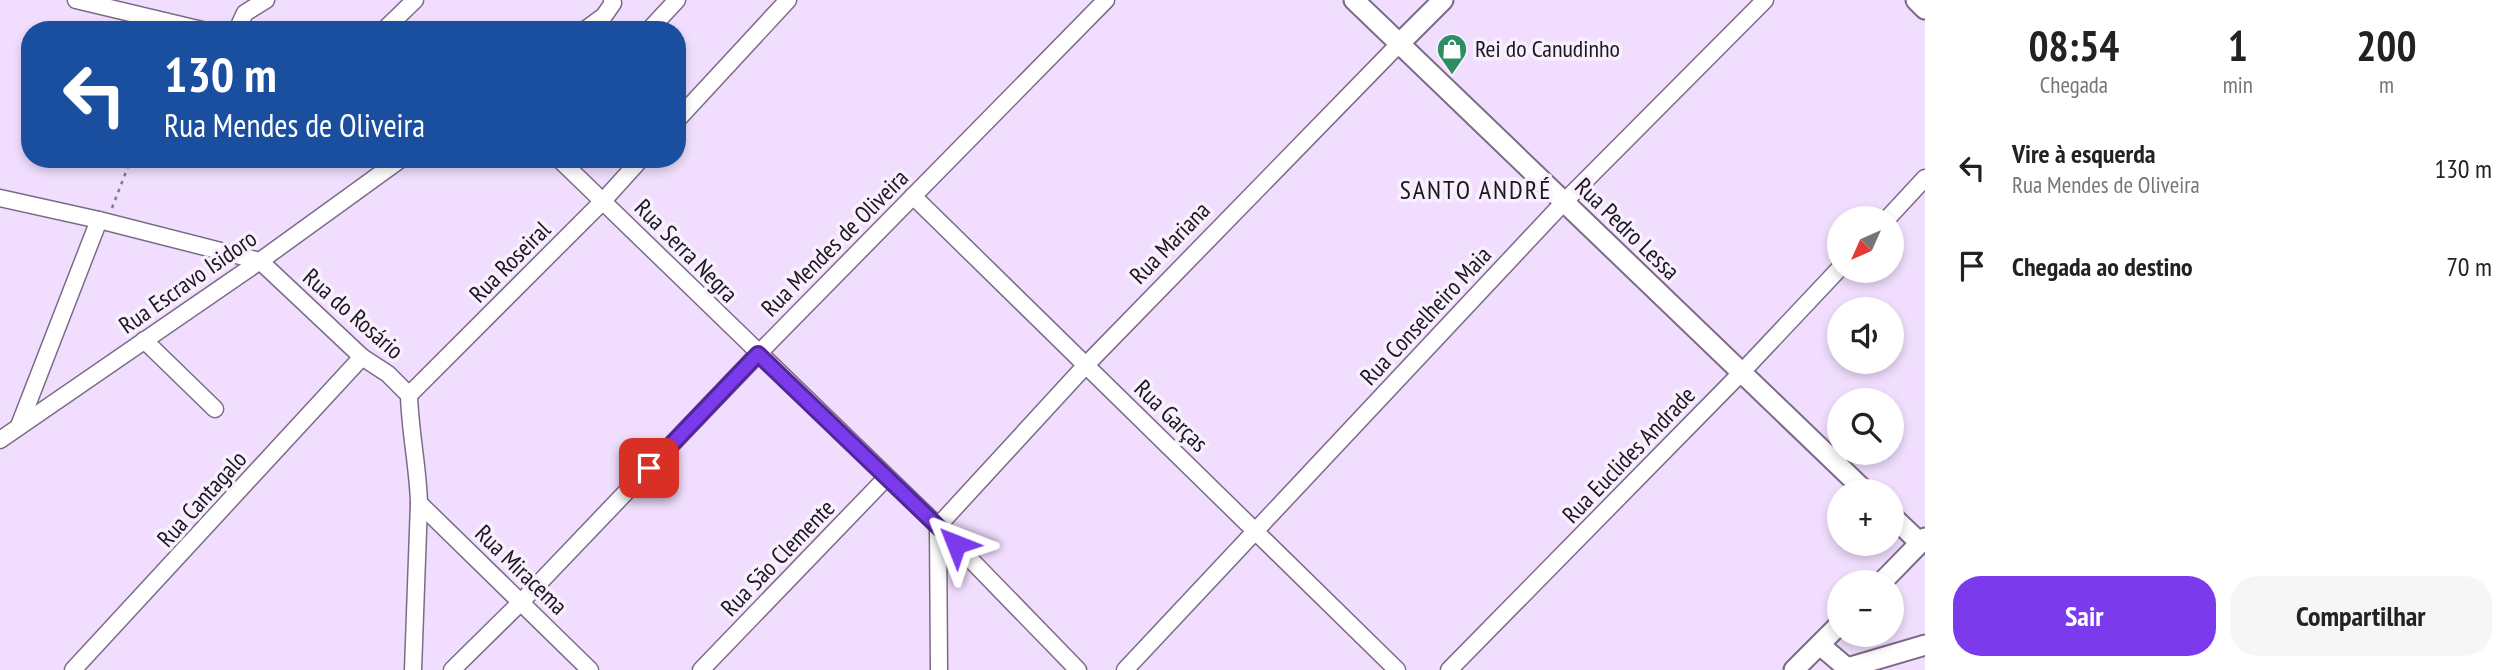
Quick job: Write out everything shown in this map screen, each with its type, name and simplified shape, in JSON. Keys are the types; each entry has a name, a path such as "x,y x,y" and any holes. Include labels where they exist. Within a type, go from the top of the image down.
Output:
{"street":[{"path":"76,0 152,21"},
{"path":"241,21 245,13 265,0"},
{"path":"393,21 415,0"},
{"path":"657,21 677,0"},
{"path":"686,110 788,0"},
{"name":"Rua Mendes de Oliveira","path":"452,670 1106,0"},
{"name":"Rua Pedro Lessa","path":"1354,0 1852,479"},
{"name":"Rua Mariana","path":"938,526 1086,365 1443,0"},
{"name":"Rua Conselheiro Maia","path":"1125,670 1564,202 1765,0"},
{"path":"1916,0 1925,9"},
{"path":"597,21 615,1"},
{"name":"Rua Escravo Isidoro","path":"0,440 260,261 389,168"},
{"name":"Rua Serra Negra","path":"568,168 938,526 1078,670"},
{"name":"Rua Roseiral","path":"409,395 633,168"},
{"path":"1899,206 1925,178"},
{"name":"Rua Garças","path":"914,196 1397,670"},
{"name":"Rua do Rosário","path":"0,198 260,261 362,357 388,374 409,395 419,503 413,670"},
{"path":"19,426 103,221"},
{"name":"Rua Euclides Andrade","path":"1450,670 1827,282"},
{"path":"144,340 215,409"},
{"name":"Rua Cantagalo","path":"73,670 362,357"},
{"name":"Rua São Clemente","path":"701,670 887,477"},
{"name":"Rua Miracema","path":"419,503 590,670"},
{"path":"938,526 939,670"},
{"path":"1894,570 1923,541 1904,526"},
{"path":"1794,670 1827,638"},
{"path":"1821,645 1848,669 1925,645"}],"path":[{"path":"103,221 127,168"}],"place":[{"name":"Rei do Canudinho","path":"1452,76"}],"district":[{"name":"SANTO ANDRÉ","path":"1476,190"}],"route":[{"path":"649,468 758,354 956,544"}]}
